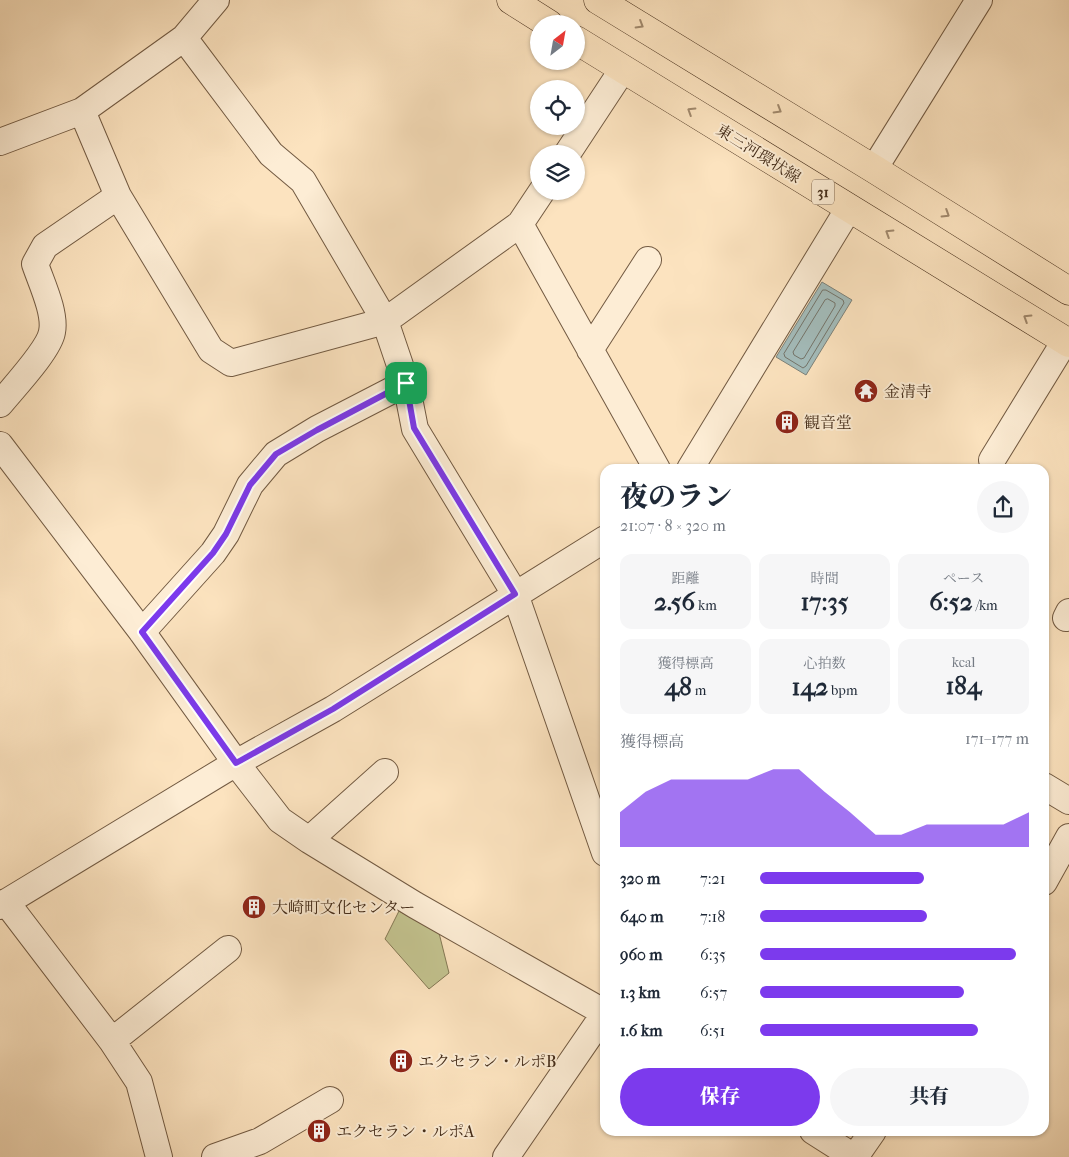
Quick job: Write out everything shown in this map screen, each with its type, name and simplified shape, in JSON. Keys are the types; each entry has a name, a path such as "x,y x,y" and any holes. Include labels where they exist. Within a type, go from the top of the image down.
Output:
{"main road":[{"path":"511,0 535,15"},
{"path":"598,0 1069,291"},
{"name":"東三河環状線","path":"585,46 1067,342"}],"street":[{"path":"0,142 82,111 184,38 216,0"},
{"path":"874,169 979,0"},
{"path":"184,38 271,154 303,181 385,321 406,383 414,428 515,594 600,839"},
{"path":"573,145 623,69"},
{"path":"82,111 118,196 210,350 231,363 385,321 520,224 536,200"},
{"path":"0,404 43,351 52,332 51,313 35,264 44,246 118,196"},
{"path":"693,464 849,208"},
{"path":"520,224 654,464"},
{"path":"590,350 648,260"},
{"path":"992,460 1067,342"},
{"path":"142,632 213,553 226,534 250,485 276,454 406,383"},
{"path":"0,445 142,632 236,763 280,820 415,905 600,1010"},
{"path":"159,1157 139,1082 112,1041 3,904 236,763 333,709 600,542"},
{"path":"309,840 385,772"},
{"path":"1049,789 1069,801"},
{"path":"1049,873 1069,837"},
{"path":"112,1041 228,949"},
{"path":"506,1157 600,1020"},
{"path":"216,1157 260,1141 330,1100"},
{"path":"821,1136 854,1157 869,1136"}],"green space":[{"path":"399,911 439,933 449,973 429,989 385,939"}],"water":[{"path":"822,282 852,300 806,375 776,357"}],"place":[{"name":"金清寺","path":"866,391"},
{"name":"観音堂","path":"787,422"},
{"name":"大崎町文化センター","path":"254,907"},
{"name":"エクセラン・ルポB","path":"401,1061"},
{"name":"エクセラン・ルポA","path":"319,1131"}],"route":[{"path":"406,383 414,428 515,594 333,709 236,763 142,632 213,553 226,534 250,485 276,454 406,383"}]}
